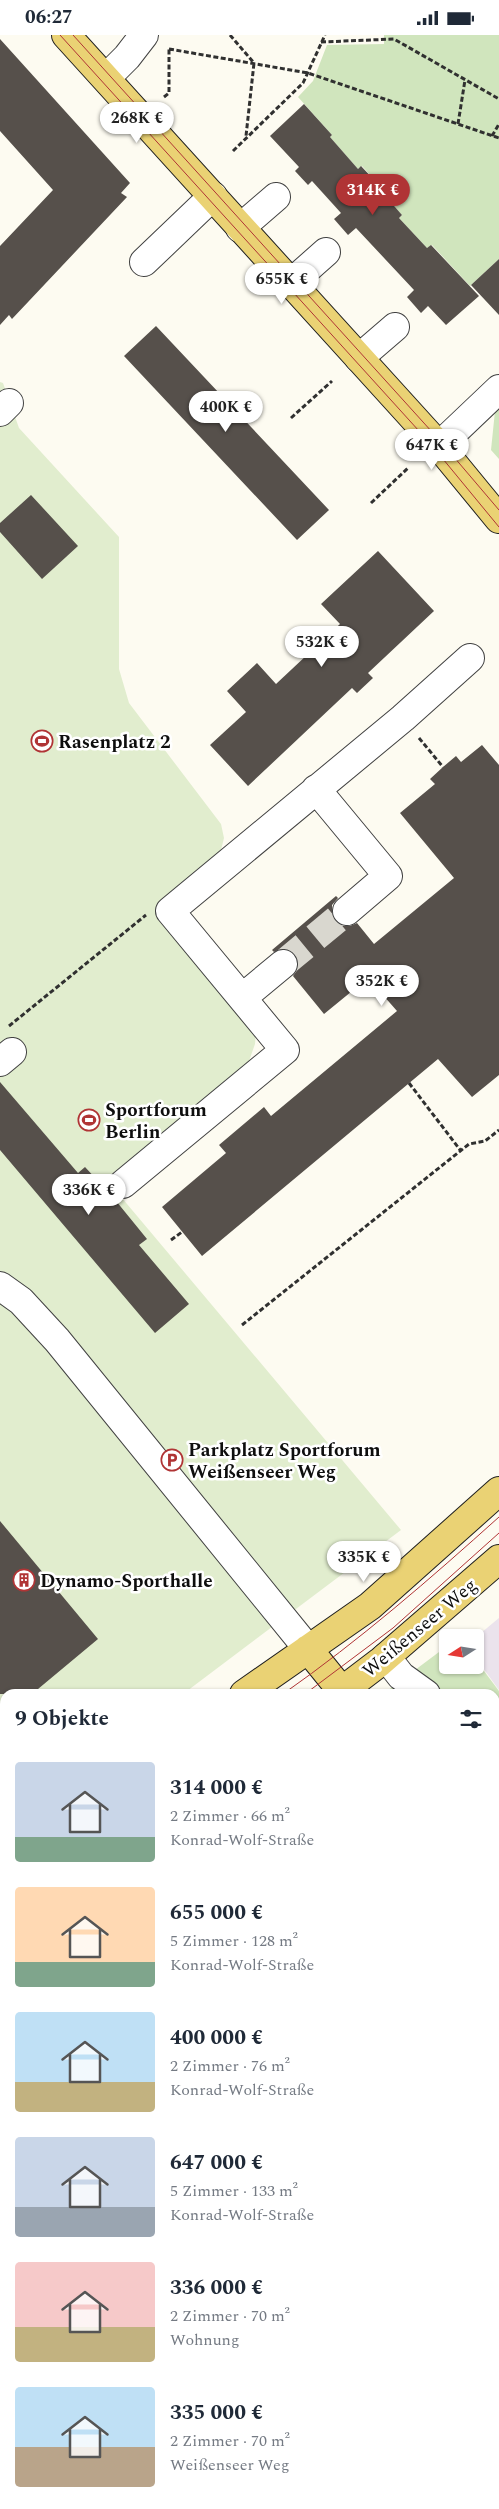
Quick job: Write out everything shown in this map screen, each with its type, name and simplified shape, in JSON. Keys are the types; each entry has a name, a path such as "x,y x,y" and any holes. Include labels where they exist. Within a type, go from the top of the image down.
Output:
{"main road":[{"path":"66,35 439,446 499,519"},
{"path":"251,1689 370,1606 499,1491"},
{"name":"Weißenseer Weg","path":"344,1689 386,1657 499,1559"},
{"path":"308,1649 338,1689"}],"street":[{"path":"106,78 127,57 156,37"},
{"path":"144,262 213,196"},
{"path":"240,227 276,197"},
{"path":"291,283 326,252"},
{"path":"359,358 395,327"},
{"path":"439,446 499,389"},
{"path":"123,1184 285,1050 170,911 403,718 470,658"},
{"path":"316,789 388,877 347,911"},
{"path":"242,998 283,964"},
{"path":"0,1286 22,1301 57,1340 308,1649"},
{"path":"386,1657 401,1676 419,1689"}],"path":[{"path":"230,35 254,63 246,137"},
{"path":"233,151 303,83 325,35"},
{"path":"156,37 169,49 308,73 499,138"},
{"path":"321,42 394,39 499,99"},
{"path":"164,97 169,93 169,49"},
{"path":"458,124 465,80"},
{"path":"492,136 499,124"},
{"path":"291,418 332,381"},
{"path":"371,503 408,468"},
{"path":"403,718 443,767"},
{"path":"6,1057 8,1028 151,911 170,911"},
{"path":"409,1083 461,1151"},
{"path":"242,1325 469,1144 485,1141 499,1130"},
{"path":"171,1240 182,1232"}],"shaded area":[{"path":"499,1618 499,1689 484,1669 484,1630"}],"green space":[{"path":"384,35 499,35 499,259 470,286 432,245 427,248 399,218 402,215 388,199 390,197 362,166 358,169 330,137 332,135 298,97 313,81 327,45 384,44"},
{"name":"Sportforum Berlin","path":"0,382 3,383 19,428 119,537 119,669 129,703 221,824 224,838 220,854 158,907 256,1031 255,1044 249,1061 106,1179 401,1530 190,1689 0,1689"},
{"path":"499,407 499,459 491,450 495,411"},
{"path":"439,1652 439,1674 484,1674 484,1671 498,1689 390,1689"}],"building":[{"path":"0,39 130,183 121,193 127,197 12,319 9,315 0,325 0,246 53,190 0,131"},
{"path":"304,104 332,135 330,137 358,169 361,166 390,197 388,199 402,215 399,218 427,248 431,245 479,296 446,325 428,306 421,313 407,297 414,290 356,228 348,235 334,219 341,213 312,181 308,185 295,171 299,167 270,136"},
{"path":"499,259 499,315 471,285"},
{"path":"156,326 329,510 297,540 124,356"},
{"path":"31,495 78,546 42,579 0,532 0,523"},
{"path":"378,551 434,611 368,673 373,678 357,693 352,688 248,786 210,745 246,712 227,691 257,663 276,684 340,624 321,604"},
{"path":"482,745 499,765 499,1075 472,1097 438,1059 202,1256 162,1207 226,1153 219,1145 264,1107 271,1116 397,1011 368,978 324,1014 293,976 298,969 295,954 288,949 274,952 272,950 336,896 338,898 332,905 335,921 342,926 350,926 357,923 374,944 454,878 400,813 435,784 430,779 456,756 461,762"},
{"path":"0,1082 78,1173 85,1167 112,1196 147,1239 139,1245 189,1304 155,1333 0,1150"},
{"name":"Dynamo-Sporthalle","path":"0,1521 98,1639 38,1689 0,1689"}],"tunnel":[{"path":"283,964 347,911"}],"tram line":[{"path":"60,35 429,442 499,527"},
{"path":"73,35 442,443 499,510"},
{"path":"290,1689 394,1609 499,1517"},
{"path":"312,1689 393,1628 499,1533"}],"place":[{"name":"Rasenplatz 2","path":"42,741"},
{"name":"Sportforum Berlin","path":"89,1120"},
{"name":"Parkplatz Sportforum Weißenseer Weg","path":"172,1460"},
{"name":"Dynamo-Sporthalle","path":"24,1580"}]}
